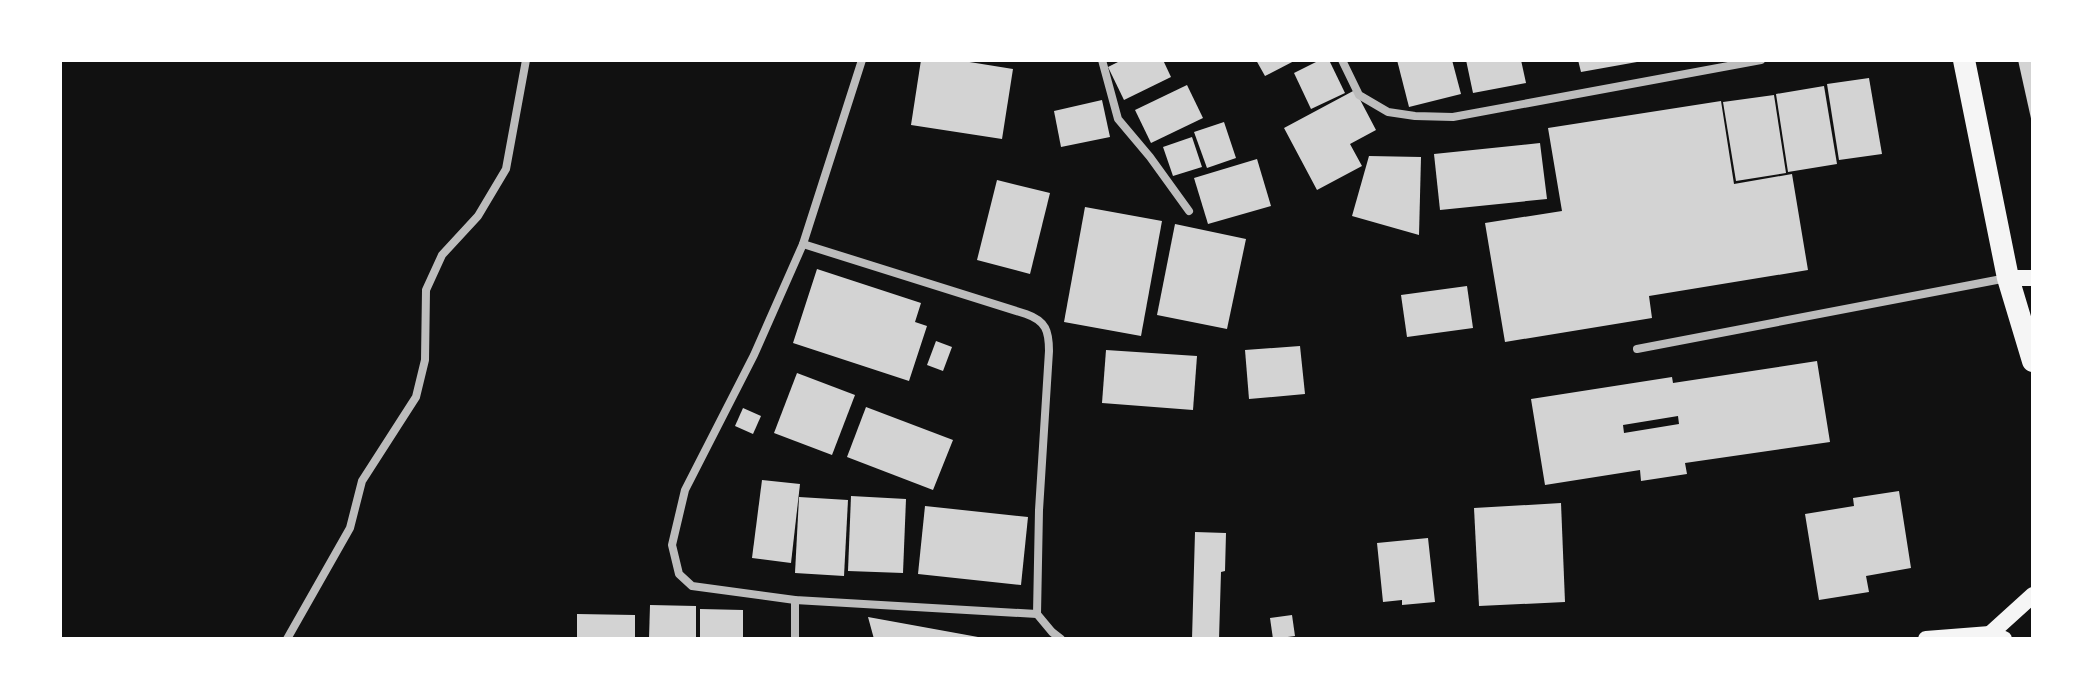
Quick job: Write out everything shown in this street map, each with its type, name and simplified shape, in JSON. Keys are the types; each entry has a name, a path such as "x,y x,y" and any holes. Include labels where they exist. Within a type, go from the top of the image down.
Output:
{"highway":[{"path":"1964,60 2008,278 2033,361"}],"main road":[{"path":"2008,278 2033,278"},
{"path":"1926,639 1997,636 2033,595"}],"street":[{"path":"287,639 350,528 362,481 416,397 425,360 426,290 442,255 478,216 506,169 526,60"},
{"path":"862,60 803,244 754,355 685,490 672,545 679,574 692,586 795,600 1037,614"},
{"path":"1102,60 1118,119 1189,211"},
{"path":"1342,60 1359,95 1388,112 1453,117 1761,60"},
{"path":"803,244 1026,314 1044,325 1049,351 1039,510 1037,614 1061,639"},
{"path":"1637,349 2008,278"},
{"path":"795,600 795,639"}],"building":[{"path":"921,60 957,60 1013,69 1002,139 911,125"},
{"path":"1122,60 1163,60 1171,77 1124,100 1108,67"},
{"path":"1256,60 1296,60 1265,76"},
{"path":"1320,60 1329,60 1345,93 1311,109 1294,73"},
{"path":"1397,60 1452,60 1461,94 1409,107"},
{"path":"1466,60 1521,60 1526,83 1473,93"},
{"path":"1578,60 1637,60 1637,62 1581,72"},
{"path":"2018,60 2033,60 2033,123 2032,123"},
{"path":"1869,78 1882,154 1839,160 1827,84"},
{"path":"1187,85 1203,118 1151,143 1135,110"},
{"path":"1824,86 1837,164 1788,172 1776,94"},
{"path":"1355,90 1376,130 1350,144 1362,166 1317,190 1284,128"},
{"path":"1774,95 1786,173 1736,181 1723,102"},
{"path":"1102,100 1110,137 1061,147 1054,111"},
{"path":"1721,101 1734,184 1792,174 1808,270 1649,296 1652,318 1505,342 1485,223 1562,211 1548,128"},
{"path":"1224,122 1236,158 1207,168 1194,132"},
{"path":"1192,137 1202,167 1173,176 1163,147"},
{"path":"1540,143 1547,199 1440,210 1434,154"},
{"path":"1369,156 1421,157 1419,235 1352,216"},
{"path":"1257,159 1271,206 1208,224 1194,178"},
{"path":"997,180 1050,193 1030,274 977,260"},
{"path":"1085,207 1162,221 1141,336 1064,322"},
{"path":"1175,224 1246,239 1227,329 1157,315"},
{"path":"817,269 921,303 915,322 927,326 909,381 793,343"},
{"path":"1467,286 1473,328 1407,337 1401,295"},
{"path":"936,341 952,347 943,371 927,365"},
{"path":"1300,346 1305,394 1249,399 1245,350"},
{"path":"1106,350 1197,356 1193,410 1102,403"},
{"path":"1817,361 1830,442 1685,463 1687,474 1641,481 1640,470 1545,485 1531,399 1672,377 1673,383","holes":["1678,416 1679,424 1624,433 1623,425"]},
{"path":"797,373 855,395 832,455 774,433"},
{"path":"866,407 953,440 933,490 847,457"},
{"path":"743,408 761,416 753,434 735,426"},
{"path":"762,480 800,484 791,563 752,558"},
{"path":"1899,491 1911,568 1866,576 1869,592 1819,600 1805,514 1854,506 1853,498"},
{"path":"851,496 906,499 903,573 848,571"},
{"path":"799,497 848,500 844,576 795,573"},
{"path":"1561,503 1565,602 1479,606 1474,508"},
{"path":"925,506 1028,517 1021,585 918,574"},
{"path":"1195,532 1226,533 1225,571 1221,572 1219,639 1192,639"},
{"path":"1428,538 1435,602 1402,605 1402,600 1383,602 1377,543"},
{"path":"650,605 696,606 696,639 649,639"},
{"path":"700,609 743,610 743,639 700,639"},
{"path":"577,614 635,615 635,639 577,639"},
{"path":"1292,615 1295,636 1273,639 1270,618"},
{"path":"868,617 978,637 978,639 874,639"}]}
